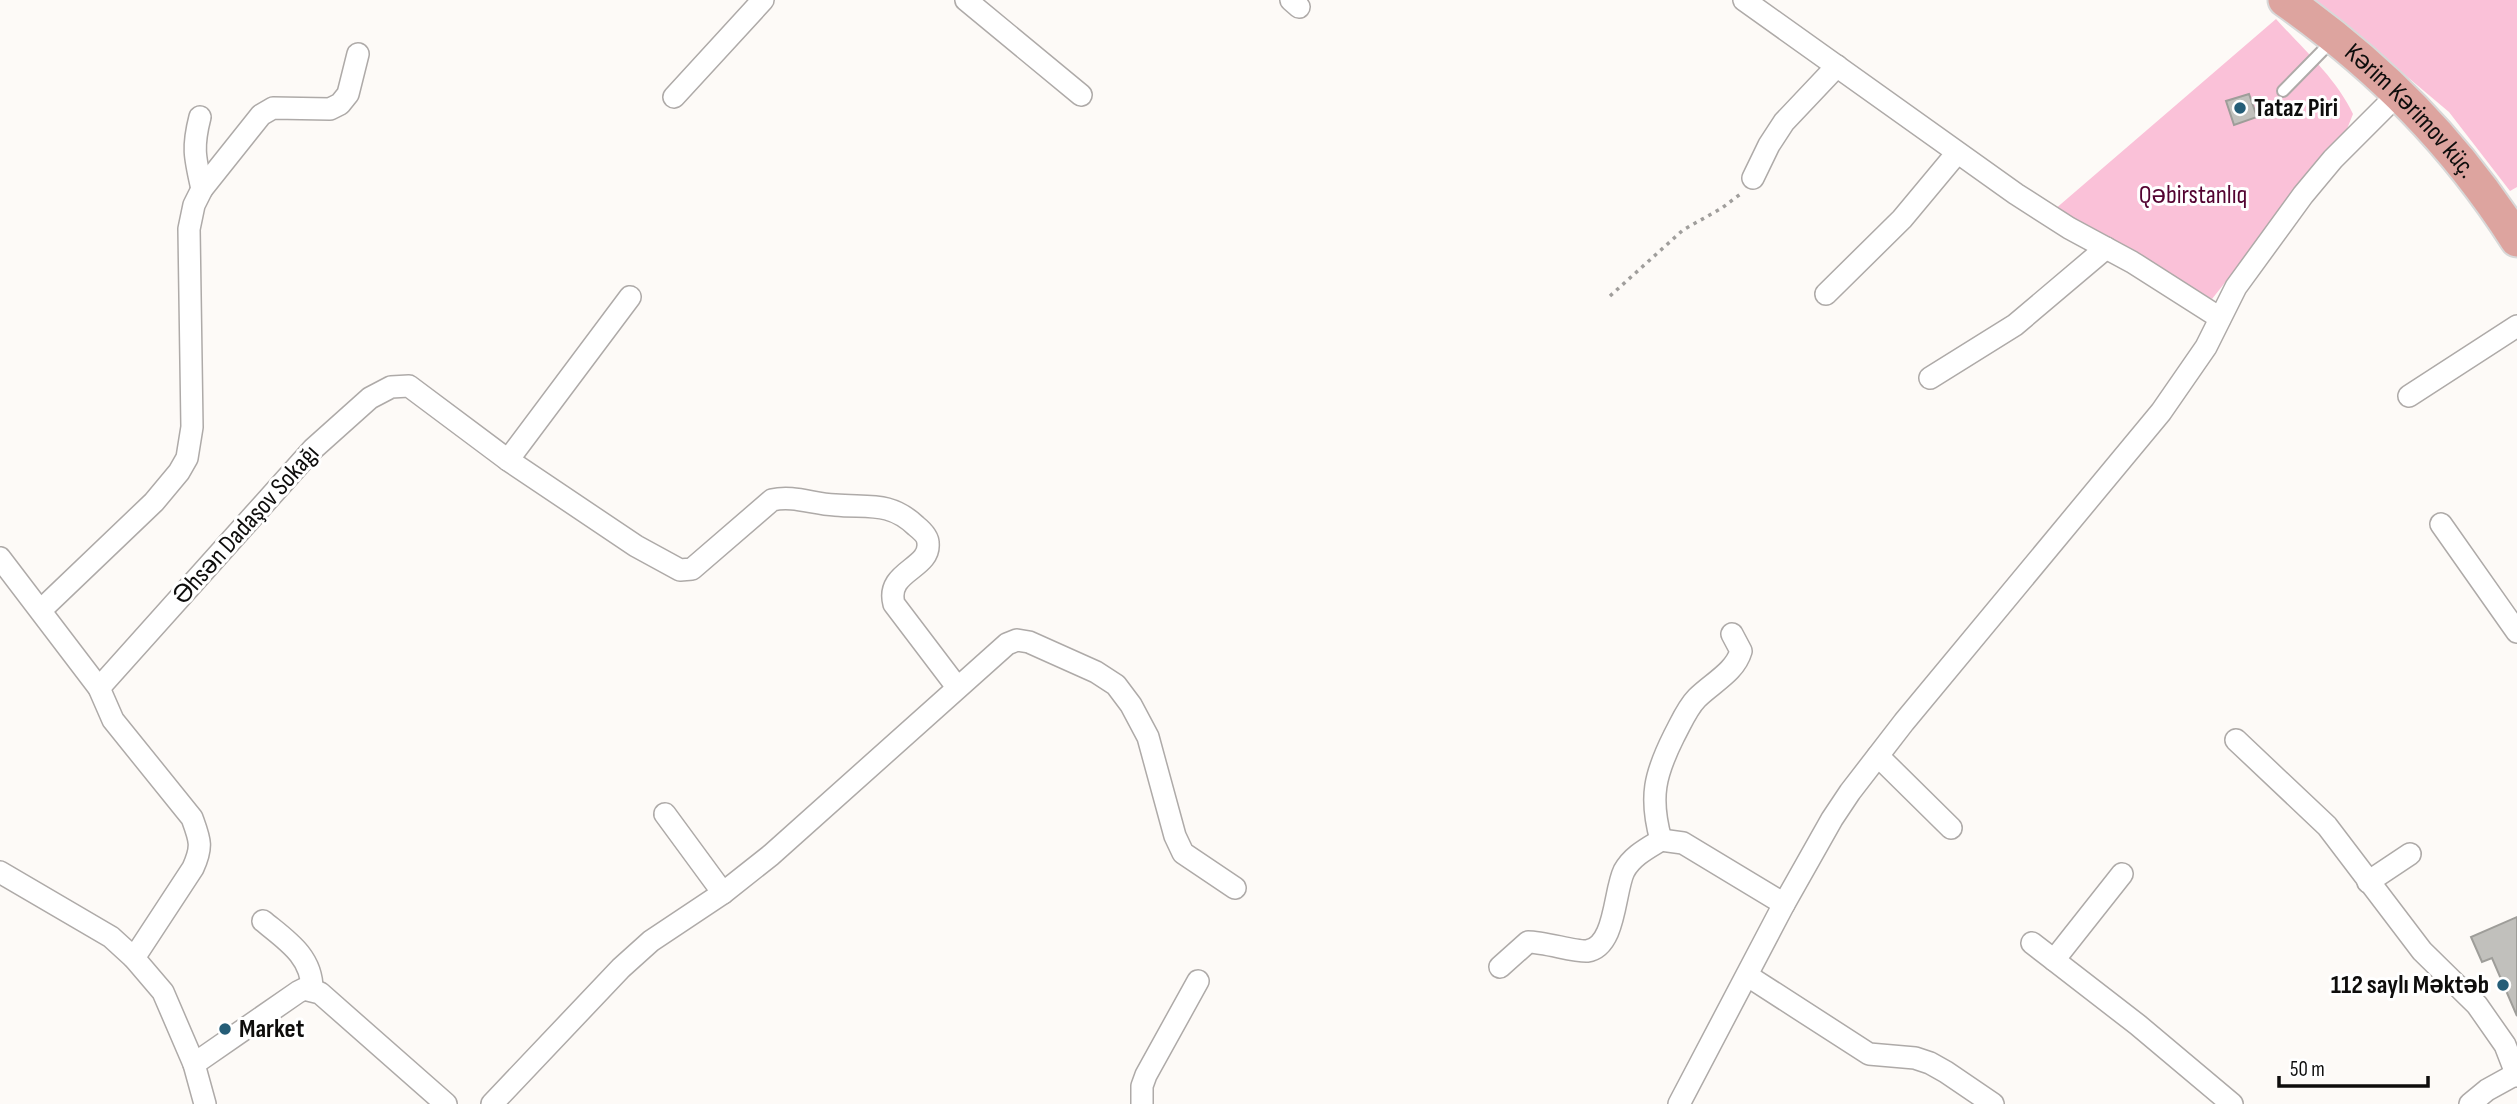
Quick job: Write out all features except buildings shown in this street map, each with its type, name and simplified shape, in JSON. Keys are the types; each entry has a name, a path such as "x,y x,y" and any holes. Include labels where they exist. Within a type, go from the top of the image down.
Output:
{"main road":[{"name":"Kərim Kərimov küç.","path":"2285,0 2335,38 2399,93 2473,174 2517,240"}],"street":[{"path":"674,97 763,0"},
{"path":"966,0 1081,95"},
{"path":"1744,0 1957,153 2059,221 2220,318"},
{"path":"41,610 154,502 187,458 192,427 189,229 194,205 202,189 261,115 273,108 330,109 340,104 348,94 358,54"},
{"path":"1753,178 1784,122 1837,66"},
{"path":"1678,1104 1832,818 1878,756 2161,412 2191,371 2249,266 2304,195 2333,159 2399,93"},
{"path":"200,117 194,139 194,153 202,189"},
{"path":"1826,294 1902,219 1957,153"},
{"path":"1930,378 2015,325 2106,248"},
{"path":"629,297 508,460 636,546 680,570 692,569 772,500 786,497 836,506 874,506 890,509 914,523 928,543 926,555 895,584 891,594 894,604 957,687"},
{"path":"2409,396 2517,326"},
{"name":"Əhsən Dadaşov Sokağı","path":"99,688 313,449 370,398 391,387 409,386 508,460"},
{"path":"2441,524 2517,632"},
{"path":"0,558 99,688 113,720 192,818 200,852 193,868 134,958"},
{"path":"1661,840 1655,817 1659,768 1682,719 1695,700 1738,662 1741,651 1732,634"},
{"path":"492,1104 651,940 723,893 771,855 957,687 1007,644 1017,640 1029,642 1096,672 1116,685 1131,705 1148,737 1175,836 1183,853 1235,888"},
{"path":"2236,740 2327,826 2423,951 2494,1026 2505,1045 2516,1075 2487,1090 2470,1104"},
{"path":"1878,756 1951,828"},
{"path":"665,814 723,893"},
{"path":"1500,967 1528,942 1543,942 1587,951 1599,945 1608,933 1623,873 1632,859 1661,840 1683,843 1784,904"},
{"path":"2368,882 2410,854"},
{"path":"0,872 111,937 134,958 163,992 194,1064 205,1104"},
{"path":"2054,960 2122,874"},
{"path":"263,921 303,957 312,977 312,989"},
{"path":"2032,943 2232,1104"},
{"path":"1748,976 1869,1054 1915,1058 1930,1063 1993,1104"},
{"path":"1142,1104 1142,1086 1146,1075 1198,981"},
{"path":"194,1064 298,992 312,989 320,993 446,1104"}],"lane":[{"path":"2283,91 2335,38"}],"path":[{"path":"1610,296 1683,230 1722,208 1742,192 1753,178"}],"green space":[{"path":"2316,0 2517,0 2517,187 2510,191 2449,112"},
{"name":"Qəbirstanlıq","path":"2276,19 2328,76 2353,114 2347,129 2212,299 2054,210"}],"place":[{"name":"Tataz Piri","path":"2240,108"},
{"name":"112 saylı Məktəb","path":"2503,985"},
{"name":"Market","path":"225,1029"}]}
